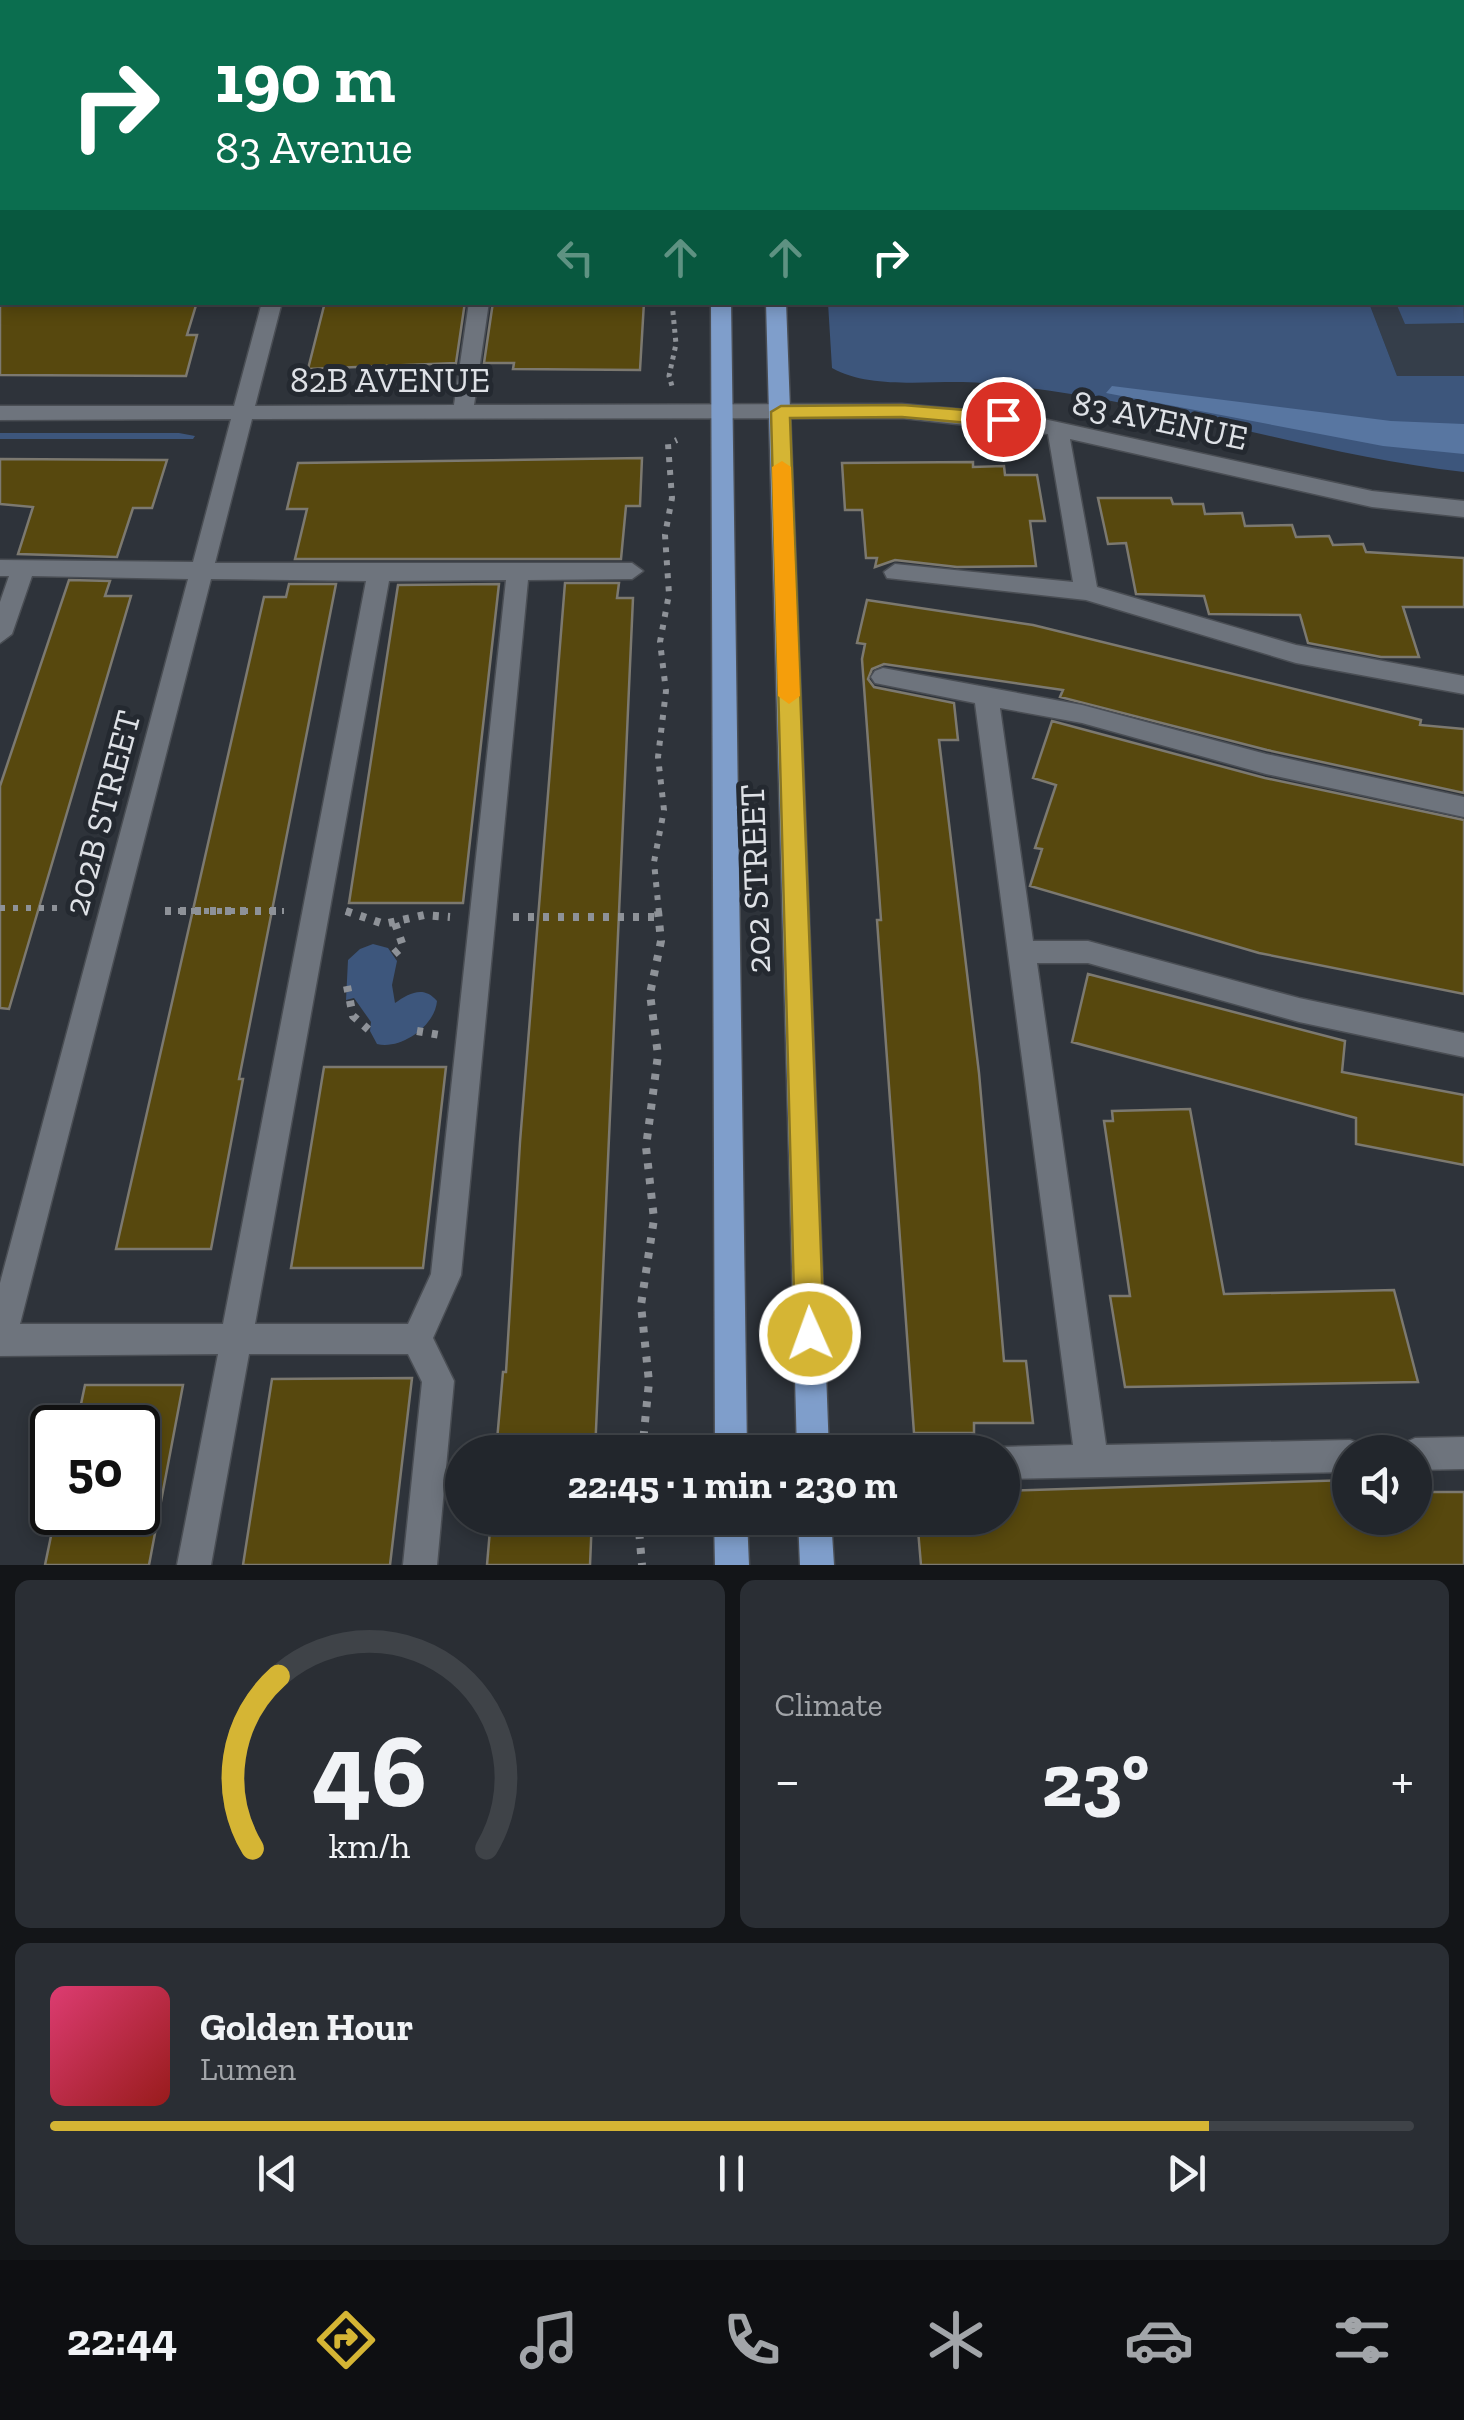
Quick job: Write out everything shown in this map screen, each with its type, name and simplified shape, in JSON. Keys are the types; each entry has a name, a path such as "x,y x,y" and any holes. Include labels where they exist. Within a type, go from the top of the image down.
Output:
{"main road":[{"name":"202 STREET","path":"721,305 731,1435"},
{"name":"202 STREET","path":"776,305 812,1435"},
{"path":"732,1535 732,1565"},
{"path":"816,1535 817,1565"}],"street":[{"name":"202B STREET","path":"0,1340 271,305"},
{"path":"464,412 480,305"},
{"name":"83 AVENUE","path":"781,412 902,411 1030,422 1372,499 1464,510"},
{"name":"82B AVENUE","path":"0,413 781,412"},
{"path":"1058,431 1086,592"},
{"path":"0,634 11,569 632,571"},
{"path":"417,1339 446,1275 518,571"},
{"path":"895,572 1086,592 1296,654 1464,685"},
{"path":"194,1565 379,573"},
{"path":"883,677 1082,714 1266,764 1464,807"},
{"path":"986,694 1092,1462"},
{"path":"1021,952 1088,952 1299,1010 1464,1045"},
{"path":"0,1340 417,1339"},
{"path":"417,1339 438,1381 420,1565"},
{"path":"1432,1454 1464,1453"},
{"path":"1020,1463 1332,1456"}],"path":[{"path":"672,305 676,344 669,386 677,387"},
{"path":"644,1435 649,1382 642,1305 654,1219 646,1146 658,1055 650,994 660,941 654,862 664,810 658,757 666,691 660,642 670,594 664,552 672,498 668,444 678,440"},
{"path":"0,908 62,908"},
{"path":"165,911 317,911"},
{"path":"394,954 403,946 395,924"},
{"path":"348,1000 343,986 353,1016 370,1031"},
{"path":"639,1535 642,1565"}],"shaded area":[{"path":"828,305 1370,305 1397,376 1464,376 1464,472 1343,452 1104,399 982,383 885,382 832,368"},
{"path":"1370,305 1464,305 1464,376 1397,376"},
{"path":"1397,305 1463,305 1464,323 1405,324"},
{"path":"1112,386 1391,421 1464,424 1464,454 1383,446 1106,393"},
{"path":"0,433 179,433 195,436 0,439"},
{"path":"373,944 388,948 397,961 392,985 395,1003 422,992 437,1001 430,1019 415,1034 386,1045 377,1044 370,1031 371,1022 354,998 346,1000 348,960"}],"building":[{"path":"0,305 196,305 187,335 197,335 186,376 0,375"},
{"path":"324,305 465,305 456,363 308,369"},
{"path":"493,305 644,305 640,370 513,369 514,363 484,363"},
{"path":"642,458 640,506 626,506 621,559 295,559 307,509 287,509 298,463"},
{"path":"0,459 167,460 152,508 133,508 117,557 18,554 33,507 0,504"},
{"path":"973,462 973,467 1004,466 1005,475 1037,475 1045,521 1030,521 1036,566 957,567 895,560 875,567 877,558 866,558 862,510 845,510 842,463"},
{"path":"1098,498 1171,498 1173,504 1203,504 1205,514 1242,513 1245,526 1292,525 1296,537 1329,536 1333,545 1363,544 1366,552 1464,558 1464,607 1403,607 1419,657 1381,657 1308,643 1300,615 1209,614 1204,596 1136,594 1126,543 1108,544"},
{"path":"69,580 110,581 105,596 131,596 9,1009 0,1008 0,786"},
{"path":"565,583 619,583 617,598 633,598 596,1435 497,1435 506,1372 520,1142"},
{"path":"289,584 336,584 239,1079 243,1079 211,1249 116,1249 264,597 286,597"},
{"path":"499,584 463,903 349,903 398,585"},
{"path":"867,600 1033,625 1421,720 1420,725 1464,729 1464,793 1267,750 1060,697 1063,690 884,664 872,669 868,679 874,687 954,703 958,740 939,740 979,1073 1004,1361 1026,1361 1033,1423 974,1423 974,1433 914,1433 877,920 881,920 862,659 865,644 857,643"},
{"path":"1052,721 1265,778 1464,820 1464,994 1259,953 1030,886 1042,849 1035,848 1056,785 1033,778"},
{"path":"1088,974 1345,1041 1342,1072 1464,1095 1464,1165 1356,1144 1356,1118 1072,1042"},
{"path":"324,1067 446,1067 423,1268 291,1268"},
{"path":"1190,1109 1224,1294 1394,1290 1418,1382 1125,1387 1110,1296 1130,1296 1104,1121 1113,1121 1112,1111"},
{"path":"412,1378 390,1565 243,1565 272,1379"},
{"path":"85,1385 183,1385 160,1507 160,1405 81,1405"},
{"path":"1332,1481 1332,1535 1432,1535 1432,1492 1464,1492 1464,1565 921,1565 918,1535 1020,1535 1020,1490"},
{"path":"51,1535 155,1535 149,1565 45,1565"},
{"path":"490,1535 591,1535 590,1565 487,1565"}],"slow traffic":[{"path":"782,467 789,696"}],"route":[{"path":"810,1334 781,412 902,411 1003,419"}]}
